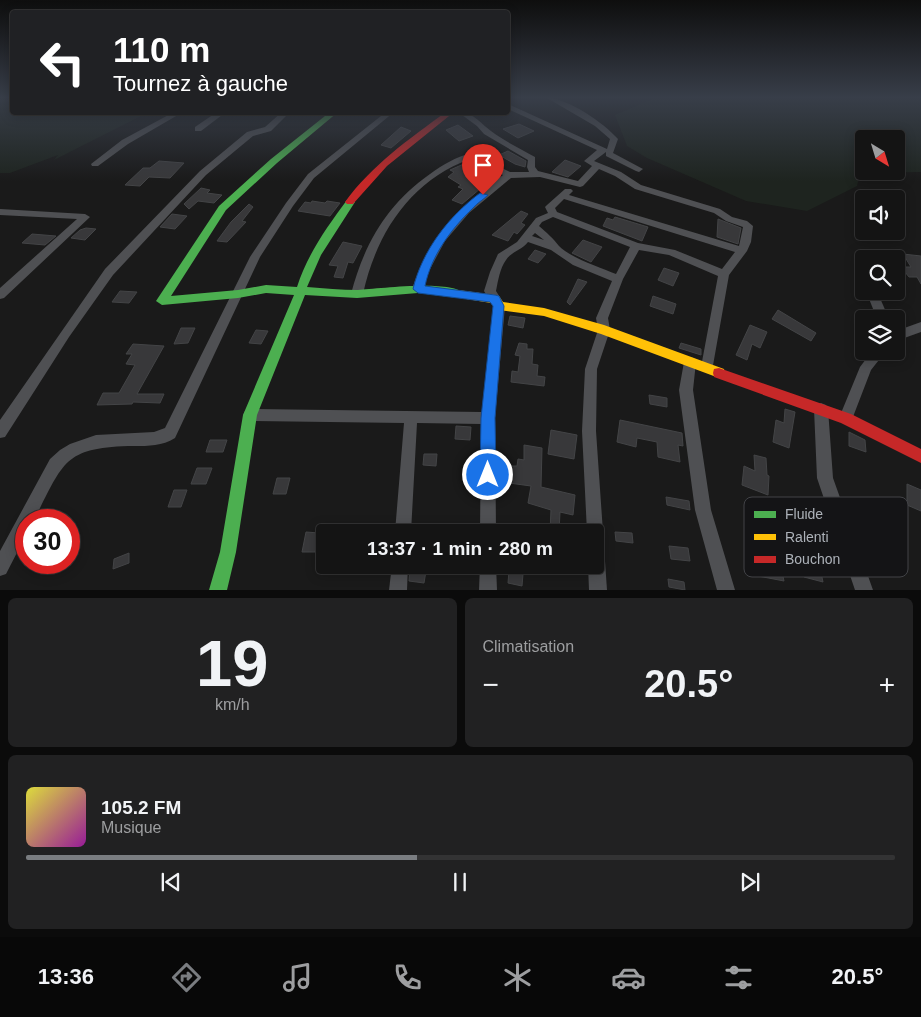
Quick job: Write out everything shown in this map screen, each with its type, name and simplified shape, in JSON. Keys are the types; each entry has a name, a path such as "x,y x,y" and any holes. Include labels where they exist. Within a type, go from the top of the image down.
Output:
{"street":[{"path":"96,164 125,142 155,126"},
{"path":"198,129 203,126"},
{"path":"0,432 109,272 203,174 250,134 268,129 272,126"},
{"path":"318,126 274,161 222,208 161,300 163,302 266,289 357,294 418,289 544,312 604,330 846,418 921,456"},
{"path":"0,568 55,464 65,453 80,445 94,441 158,438 170,433 255,257 311,176 374,126"},
{"path":"218,590 228,552 250,415 301,290 305,275 357,193 377,170 408,143 432,126"},
{"path":"481,126 487,132 532,159 531,168 536,174"},
{"path":"550,126 639,168"},
{"path":"600,126 614,139 606,152 588,162 618,174 638,187 717,211 729,219 748,226 742,251 724,274 708,367"},
{"path":"357,294 361,275 375,238 396,207 418,185 448,165 471,156 509,175 536,174 580,184 598,165"},
{"path":"418,289 422,274 434,248 470,205 509,175"},
{"path":"553,214 550,207 576,183"},
{"path":"564,196 742,251"},
{"path":"0,212 84,216 85,219 0,295"},
{"path":"488,524 488,418 497,303 490,291 495,272 502,257 526,238 539,220 553,214 636,246 671,252 724,274"},
{"path":"534,227 552,242 555,248"},
{"path":"526,238 555,248 577,262 618,280"},
{"path":"595,524 589,432 591,370 604,330 602,318 618,280 636,246"},
{"path":"905,333 921,327"},
{"path":"846,418 866,367 872,360"},
{"path":"690,362 686,390 702,510 726,590"},
{"path":"821,409 825,478 832,497"},
{"path":"250,415 488,418"},
{"path":"404,524 411,416"},
{"path":"398,590 399,574"},
{"path":"488,574 488,590"},
{"path":"597,574 598,590"},
{"path":"859,577 864,590"}],"shaded area":[{"path":"0,126 122,126 54,160 58,155 10,173 0,173"},
{"path":"619,126 921,126 921,172 905,172 905,130 855,130 855,180 858,180 857,186 807,211 746,201 647,158 627,146"}],"building":[{"path":"459,126 473,136 459,141 446,130"},
{"path":"522,126 534,131 518,138 503,129"},
{"path":"401,127 411,131 391,148 381,145"},
{"path":"508,151 526,161 525,167 499,155"},
{"path":"565,160 581,166 568,177 552,172"},
{"path":"159,161 184,163 170,178 149,177 140,186 125,185 143,168 150,168"},
{"path":"466,163 493,177 479,186 481,188 462,204 452,200 463,189 458,187 461,185 448,177 454,172 450,170"},
{"path":"201,188 210,190 207,193 222,195 214,203 198,201 189,209 184,204"},
{"path":"312,201 340,203 330,216 298,211 305,202 311,203"},
{"path":"249,204 253,207 242,221 246,222 227,242 217,241 231,222"},
{"path":"521,211 528,214 521,223 525,225 517,234 514,232 508,241 492,235"},
{"path":"172,214 187,216 175,229 160,227"},
{"path":"615,217 648,227 642,241 603,226 607,218 613,220"},
{"path":"718,219 741,228 738,244 717,237"},
{"path":"86,228 96,229 85,240 71,238 80,230"},
{"path":"32,234 56,236 45,245 22,243"},
{"path":"583,240 602,247 591,262 572,253"},
{"path":"343,242 362,246 353,263 348,262 343,278 334,277 338,266 329,265"},
{"path":"535,250 546,254 538,263 528,259"},
{"path":"905,254 921,256 921,284 917,277 909,277 905,272 905,267 911,267"},
{"path":"664,268 679,273 673,286 658,280"},
{"path":"578,279 587,282 570,305 567,302"},
{"path":"120,291 137,292 129,303 112,302"},
{"path":"653,296 676,304 673,314 650,306"},
{"path":"778,310 816,333 811,341 772,319"},
{"path":"510,316 525,318 523,328 508,325"},
{"path":"750,325 767,332 760,348 752,344 747,360 736,355"},
{"path":"181,328 195,328 188,343 174,344"},
{"path":"256,330 268,331 261,344 249,343"},
{"path":"519,343 527,344 527,349 533,349 532,364 538,365 537,376 545,377 544,386 511,382 512,371 518,372 520,356 515,355"},
{"path":"681,343 701,349 701,355 679,348"},
{"path":"133,344 164,346 137,394 164,394 160,403 133,402 132,404 97,405 103,393 119,393 135,365 126,364 132,354 126,354"},
{"path":"649,395 667,398 667,407 650,404"},
{"path":"785,409 795,412 789,448 773,442 776,420 784,423"},
{"path":"620,420 682,433 683,446 678,445 680,462 658,457 657,442 637,438 636,447 617,442"},
{"path":"456,426 471,427 470,440 455,439"},
{"path":"551,430 577,435 574,459 548,454"},
{"path":"849,432 865,440 866,452 849,446"},
{"path":"210,440 227,440 223,452 206,452"},
{"path":"524,445 542,448 541,487 575,495 573,515 560,512 559,524 550,524 551,510 528,503 531,486 509,483 511,466 517,466 518,459 524,460"},
{"path":"424,454 437,454 436,466 423,465"},
{"path":"754,455 766,458 767,475 769,476 768,495 742,485 744,466 755,471"},
{"path":"197,468 212,468 206,484 191,484"},
{"path":"277,478 290,478 286,494 273,494"},
{"path":"907,484 921,490 921,511 908,505"},
{"path":"174,490 187,490 181,507 168,507"},
{"path":"666,497 689,501 690,510 667,505"},
{"path":"306,532 316,533 315,552 302,552"},
{"path":"615,532 632,533 633,543 616,541"},
{"path":"669,546 688,548 690,561 671,559"},
{"path":"129,553 129,563 113,569 114,559"},
{"path":"409,574 426,574 424,583 409,581"},
{"path":"509,574 523,574 522,586 508,583"},
{"path":"763,577 783,577 784,581"},
{"path":"804,577 822,577 823,582"},
{"path":"668,579 684,582 685,590 669,587"}],"traffic: fast":[{"path":"318,126 274,161 222,208 162,301 238,294 266,289 357,294 418,289 458,294"},
{"path":"218,590 228,552 250,415 310,267 322,244 350,202"}],"traffic: slow":[{"path":"458,294 495,299 499,306 544,312 604,330 719,373"}],"traffic: jam":[{"path":"350,202 384,164 433,126"},
{"path":"719,373 846,418 921,456"}],"route":[{"path":"483,195 470,205 434,248 422,274 418,289 476,295 495,299 499,306 488,418 488,475"}]}
